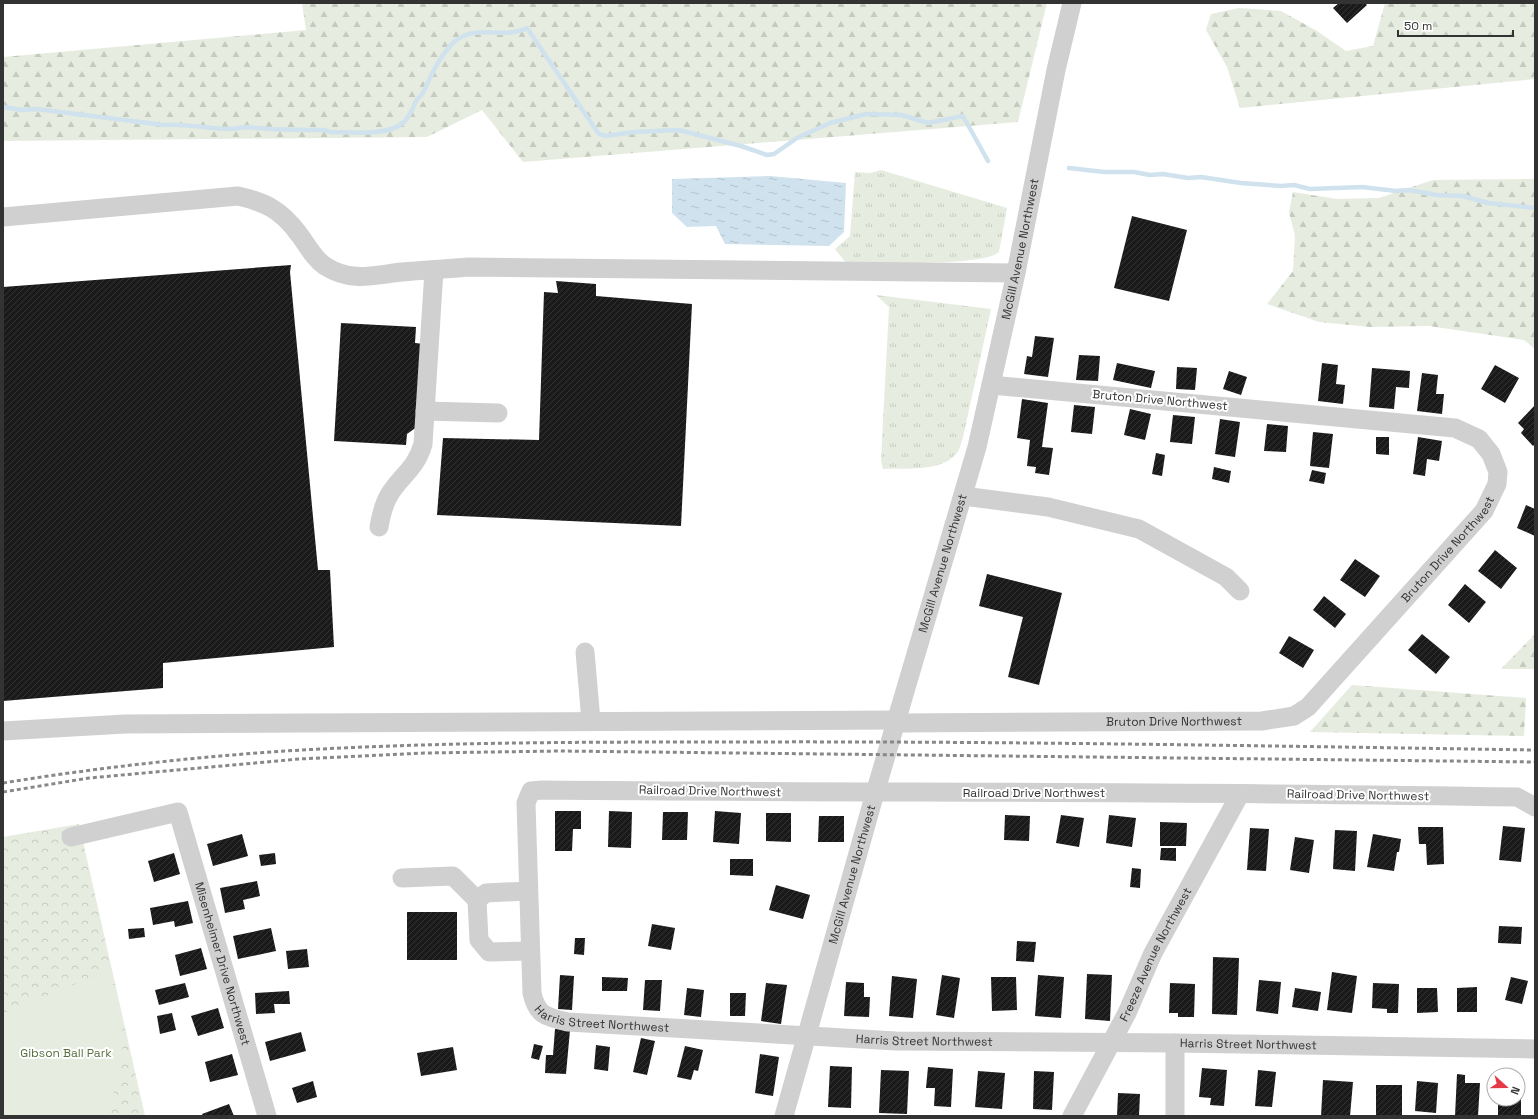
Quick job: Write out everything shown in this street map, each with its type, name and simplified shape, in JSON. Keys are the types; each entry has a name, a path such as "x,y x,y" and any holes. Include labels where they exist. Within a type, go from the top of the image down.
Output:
{"street":[{"name":"McGill Avenue Northwest","path":"784,1116 875,793 977,447 1016,273 1056,70 1072,3"},
{"path":"3,217 238,196 260,201 281,214 324,266 357,278 469,267 1016,273"},
{"path":"379,527 381,515 391,491 416,464 423,444 434,270"},
{"name":"Bruton Drive Northwest","path":"3,731 124,724 591,721 1262,721 1294,716 1308,707 1484,511 1497,484 1498,472 1492,454 1480,439 1455,428 991,384"},
{"path":"425,411 498,413"},
{"path":"963,496 1048,507 1139,529 1226,577 1240,591"},
{"path":"585,652 591,721"},
{"name":"Railroad Drive Northwest","path":"531,792 550,790 1517,797 1535,807"},
{"name":"Harris Street Northwest","path":"531,792 526,803 532,993 535,1005 546,1017 568,1022 896,1041 1111,1042 1535,1049"},
{"name":"Freeze Avenue Northwest","path":"1072,1116 1127,1014 1153,953 1240,794"},
{"name":"Misenheimer Drive Northwest","path":"71,837 178,812 267,1116"},
{"path":"402,878 453,876 477,900 479,940 489,952 530,952"},
{"path":"477,900 486,893 528,891"},
{"path":"1175,1116 1176,1043"}],"green space":[{"path":"302,3 1047,3 1018,122 523,162 482,110 427,137 3,141 3,57 306,30"},
{"path":"1385,3 1535,3 1535,79 1240,108 1227,67 1206,30 1211,14 1239,8 1281,11 1317,31 1346,51 1373,46"},
{"path":"881,170 1007,208 999,252 989,257 951,262 846,263 835,249 850,236 855,172 870,173"},
{"path":"1535,179 1535,349 1524,340 1429,326 1370,327 1319,322 1267,304 1293,271 1295,236 1289,212 1293,192 1337,199 1379,198 1433,180"},
{"path":"876,295 991,309 963,437 956,454 941,464 912,469 883,469 881,460 889,307"},
{"path":"1535,634 1535,669 1501,669"},
{"path":"1352,685 1526,698 1524,736 1310,732"},
{"name":"Gibson Ball Park","path":"79,824 145,1116 3,1116 3,837"},
{"path":"108,971 115,989 119,1008 123,1044 118,1080 112,1098 103,1116 3,1116 3,1013"}],"water":[{"path":"770,176 846,183 844,232 829,246 725,244 716,226 687,227 672,213 672,179"}],"building":[{"path":"1339,3 1365,3 1367,5 1347,23 1333,8"},
{"path":"1132,216 1187,230 1169,301 1114,288"},
{"path":"291,265 290,272 318,570 330,570 334,647 163,663 163,688 3,701 3,287"},
{"path":"556,281 596,284 596,296 692,304 681,526 437,515 443,438 539,440 544,292 558,293"},
{"path":"341,323 416,327 415,343 425,344 421,424 407,434 406,445 334,441"},
{"path":"1035,336 1054,338 1048,377 1024,374 1027,356 1032,357"},
{"path":"1079,355 1100,356 1098,381 1076,380"},
{"path":"1117,363 1155,371 1151,388 1113,380"},
{"path":"1322,363 1338,365 1336,384 1345,385 1343,404 1318,401"},
{"path":"1495,365 1519,378 1505,403 1481,389"},
{"path":"1177,367 1197,368 1195,390 1176,389"},
{"path":"1372,368 1410,371 1409,388 1396,387 1394,409 1369,407"},
{"path":"1229,371 1247,377 1241,395 1223,389"},
{"path":"1422,373 1438,375 1436,394 1444,394 1442,414 1417,411"},
{"path":"1022,399 1048,403 1042,447 1053,448 1049,475 1035,473 1036,467 1027,466 1030,440 1017,438"},
{"path":"1074,405 1095,407 1092,434 1071,432"},
{"path":"1535,405 1535,444 1533,446 1521,433 1524,429 1518,423"},
{"path":"1130,409 1151,414 1145,440 1124,435"},
{"path":"1173,415 1195,417 1192,444 1170,442"},
{"path":"1220,419 1240,422 1235,457 1215,454"},
{"path":"1267,424 1288,426 1286,452 1264,451"},
{"path":"1313,432 1333,434 1329,468 1310,466"},
{"path":"1376,437 1389,437 1389,455 1376,454"},
{"path":"1418,437 1442,441 1439,461 1427,459 1425,476 1413,474"},
{"path":"1156,453 1165,455 1162,476 1152,474"},
{"path":"1214,467 1231,471 1229,483 1212,479"},
{"path":"1312,470 1326,473 1324,484 1309,481"},
{"path":"1526,505 1535,509 1535,536 1517,528"},
{"path":"1495,550 1517,568 1501,589 1478,571"},
{"path":"1355,559 1380,576 1365,597 1340,580"},
{"path":"987,574 1062,593 1039,685 1008,677 1023,617 979,606"},
{"path":"1465,584 1486,602 1469,623 1448,605"},
{"path":"1324,596 1346,614 1335,628 1313,610"},
{"path":"1422,634 1450,657 1436,674 1408,650"},
{"path":"1289,636 1314,650 1303,668 1279,653"},
{"path":"555,811 581,811 581,829 573,829 572,851 555,851"},
{"path":"609,811 632,812 631,848 608,847"},
{"path":"715,811 741,813 739,844 713,842"},
{"path":"663,812 688,812 687,840 662,840"},
{"path":"766,813 791,813 791,842 766,841"},
{"path":"1005,815 1030,816 1029,841 1004,840"},
{"path":"1061,815 1084,818 1079,847 1056,843"},
{"path":"1109,815 1136,818 1132,847 1106,843"},
{"path":"819,816 844,816 844,842 818,842"},
{"path":"1160,822 1187,823 1186,846 1160,846"},
{"path":"1503,826 1525,828 1521,862 1499,860"},
{"path":"1418,827 1443,827 1444,864 1427,865 1426,844 1419,844"},
{"path":"1250,828 1269,829 1266,871 1247,870"},
{"path":"1335,830 1357,831 1355,871 1333,869"},
{"path":"242,834 248,856 213,866 207,844"},
{"path":"1373,834 1401,839 1394,871 1367,867"},
{"path":"1295,837 1314,840 1309,873 1290,870"},
{"path":"1161,848 1176,848 1176,861 1160,860"},
{"path":"174,853 180,874 154,882 148,861"},
{"path":"275,853 276,864 261,866 259,855"},
{"path":"730,859 753,859 753,876 730,875"},
{"path":"1132,868 1141,869 1140,888 1130,887"},
{"path":"257,881 260,896 243,900 245,909 225,913 220,888"},
{"path":"776,885 810,895 803,919 769,910"},
{"path":"188,901 193,923 175,927 174,921 153,925 150,908"},
{"path":"407,912 457,912 457,960 407,960"},
{"path":"652,924 675,928 671,950 648,946"},
{"path":"1499,926 1522,927 1521,944 1498,943"},
{"path":"144,928 145,937 129,939 128,929"},
{"path":"271,928 276,951 238,959 233,936"},
{"path":"575,938 585,938 584,955 574,954"},
{"path":"1017,941 1036,942 1034,962 1016,961"},
{"path":"201,948 207,969 180,976 175,955"},
{"path":"307,949 309,967 288,969 286,951"},
{"path":"1213,957 1239,958 1237,1015 1212,1014"},
{"path":"1332,972 1357,976 1352,1013 1327,1010"},
{"path":"1087,974 1112,975 1110,1021 1085,1019"},
{"path":"560,975 574,976 572,1010 558,1009"},
{"path":"942,975 960,978 954,1018 936,1015"},
{"path":"1038,975 1064,977 1061,1018 1035,1016"},
{"path":"892,976 917,979 913,1018 889,1016"},
{"path":"602,977 628,978 627,991 602,991"},
{"path":"991,977 1016,977 1017,1010 992,1011"},
{"path":"1511,977 1528,981 1522,1004 1505,1000"},
{"path":"645,980 662,980 660,1011 643,1010"},
{"path":"1259,980 1281,982 1278,1014 1256,1011"},
{"path":"846,982 864,983 864,997 870,997 869,1017 844,1016"},
{"path":"185,983 189,997 159,1005 155,990"},
{"path":"766,983 787,985 781,1024 761,1021"},
{"path":"1170,983 1195,984 1194,1017 1178,1017 1178,1013 1169,1013"},
{"path":"1373,983 1399,984 1398,1013 1387,1013 1387,1009 1372,1008"},
{"path":"1477,987 1477,1012 1457,1012 1457,988"},
{"path":"687,988 704,990 701,1017 684,1015"},
{"path":"1295,988 1321,992 1318,1011 1292,1007"},
{"path":"1417,988 1437,988 1438,1012 1417,1013"},
{"path":"289,991 290,1004 274,1004 275,1013 256,1014 255,993"},
{"path":"730,993 746,993 745,1016 730,1016"},
{"path":"218,1008 224,1028 198,1036 191,1016"},
{"path":"172,1013 176,1030 160,1034 157,1016"},
{"path":"555,1029 570,1030 566,1074 545,1073 546,1055 553,1055"},
{"path":"301,1032 306,1051 270,1061 265,1042"},
{"path":"641,1038 655,1041 647,1075 633,1072"},
{"path":"534,1044 543,1046 539,1060 531,1058"},
{"path":"596,1045 610,1047 608,1071 594,1069"},
{"path":"685,1046 703,1050 698,1071 694,1070 691,1080 677,1077"},
{"path":"453,1047 457,1070 421,1076 417,1053"},
{"path":"232,1054 238,1075 210,1082 205,1062"},
{"path":"760,1054 779,1057 773,1096 755,1093"},
{"path":"830,1066 852,1067 851,1108 828,1107"},
{"path":"928,1067 953,1069 951,1107 934,1106 935,1088 926,1088"},
{"path":"1202,1068 1227,1070 1224,1106 1210,1105 1211,1098 1199,1097"},
{"path":"881,1070 909,1071 907,1114 879,1113"},
{"path":"1258,1070 1276,1072 1272,1107 1255,1106"},
{"path":"978,1071 1005,1073 1002,1109 975,1107"},
{"path":"1034,1071 1054,1072 1052,1110 1033,1109"},
{"path":"1457,1074 1465,1075 1465,1083 1480,1083 1478,1116 1455,1116"},
{"path":"1323,1080 1353,1082 1350,1116 1321,1116"},
{"path":"313,1081 317,1097 297,1103 292,1088"},
{"path":"1417,1081 1438,1083 1436,1113 1415,1111"},
{"path":"1376,1085 1402,1085 1402,1116 1376,1116"},
{"path":"1118,1093 1140,1094 1139,1116 1117,1116"},
{"path":"229,1104 234,1116 203,1116 202,1114"},
{"path":"1498,1107 1521,1107 1521,1116 1498,1116"}],"waterway":[{"path":"3,107 23,110 36,109 164,125 229,129 247,127 324,130 330,132 379,132 397,127 406,120 416,101 424,91 431,75 446,50 462,36 480,32 509,33 527,28 599,134 606,136 634,132 679,130 741,146 767,155 774,154 797,138 830,123 866,114 902,115 928,123 963,116 988,161"},
{"path":"1069,168 1104,172 1134,172 1150,175 1163,174 1188,178 1201,177 1241,183 1281,186 1294,185 1310,189 1362,187 1396,191 1409,190 1437,195 1463,196 1488,203 1535,208"}],"railway":[{"path":"3,783 115,767 227,755 356,747 463,744 625,742 934,742 1535,750"},
{"path":"3,792 89,778 299,759 424,753 560,751 1535,762"}]}
